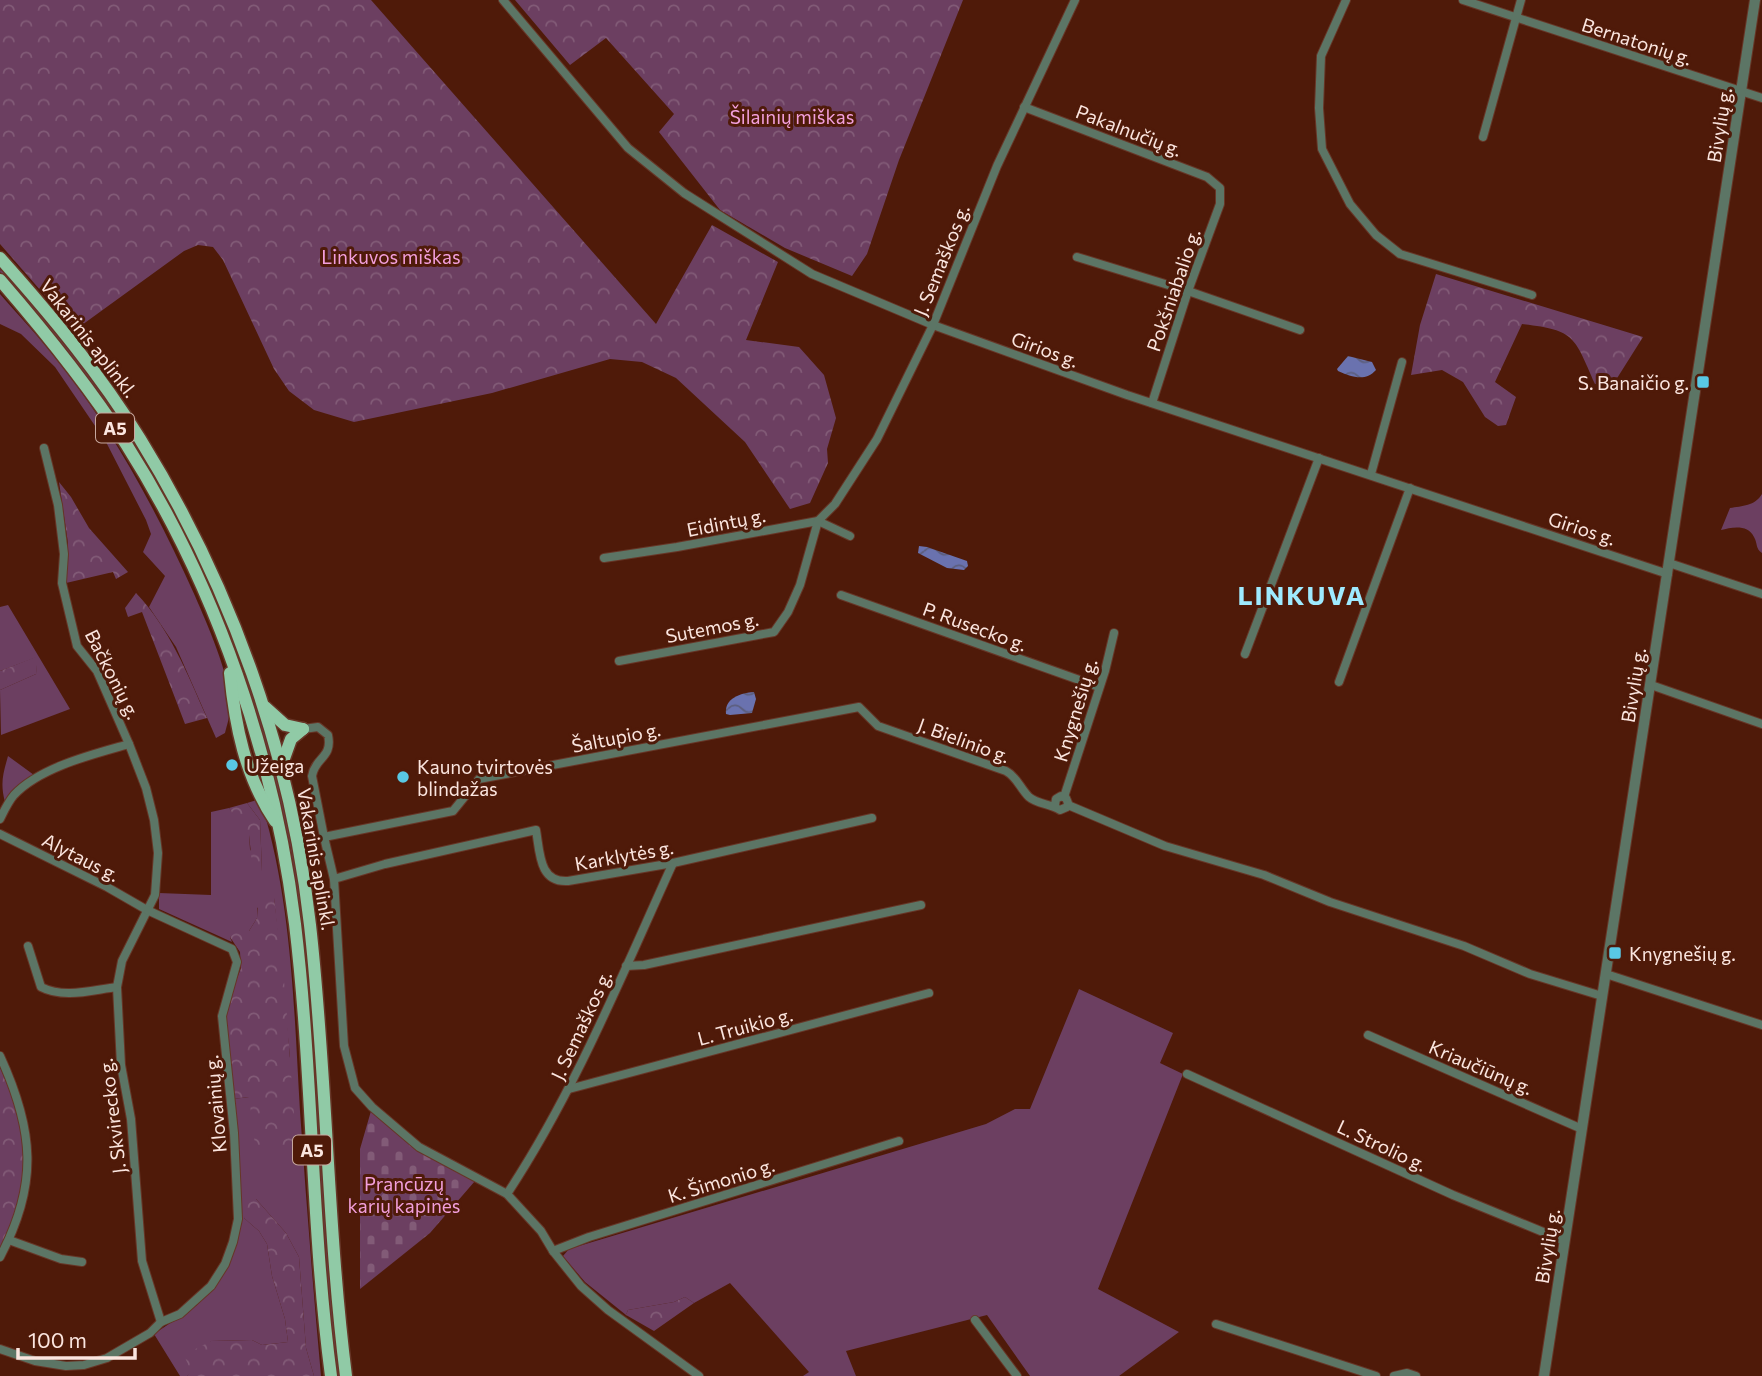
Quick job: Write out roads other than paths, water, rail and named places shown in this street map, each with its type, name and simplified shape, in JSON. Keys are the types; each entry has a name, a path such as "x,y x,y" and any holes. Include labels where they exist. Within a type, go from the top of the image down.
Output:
{"highway":[{"name":"Vakarinis aplinkl.","path":"0,258 51,316 139,438 204,556 262,705 298,848 310,924 345,1376"},
{"name":"Vakarinis aplinkl.","path":"0,280 85,384 126,444 192,564 228,652 236,726 254,786 279,827 295,923 331,1376"},
{"path":"262,705 285,725 303,729"},
{"path":"280,768 291,739 303,729"}],"street":[{"name":"Girios g.","path":"503,0 628,148 651,169 812,274 933,325 1152,403 1410,488 1762,594"},
{"name":"J. Semaškos g.","path":"818,521 835,504 877,439 933,325 970,230 1075,0"},
{"path":"1346,0 1321,56 1319,108 1322,149 1350,204 1376,235 1400,254 1532,295"},
{"name":"Bernatonių g.","path":"1463,0 1762,98"},
{"path":"1483,137 1521,0"},
{"name":"Bivylių g.","path":"1544,1376 1755,0"},
{"name":"Pakalnučių g.","path":"1024,107 1207,177 1220,188"},
{"name":"Pokšniabalio g.","path":"1152,403 1188,291 1220,204 1220,188"},
{"path":"1077,257 1188,291 1300,330"},
{"path":"1371,474 1402,362"},
{"name":"Bačkonių g.","path":"44,448 58,505 64,554 61,583 77,646 97,671 146,788 154,820 158,853 155,895 147,909"},
{"path":"1245,654 1320,458"},
{"path":"1339,682 1410,488"},
{"path":"818,521 850,536"},
{"name":"Eidintų g.","path":"604,558 818,521"},
{"name":"Sutemos g.","path":"619,661 774,632 788,612 800,585 818,521"},
{"name":"P. Rusecko g.","path":"841,595 1099,687"},
{"name":"Knygnešių g.","path":"1066,801 1114,633"},
{"path":"1651,685 1762,724"},
{"name":"J. Bielinio g.","path":"859,707 878,726 1014,775 1031,799 1055,805 1060,810 1065,809 1066,801"},
{"name":"Šaltupio g.","path":"324,837 453,811 479,779 859,707"},
{"path":"303,729 318,727 328,735 329,750 313,770 312,776 334,879 344,1045 355,1088 372,1107 419,1147 507,1194 541,1231 581,1286 601,1305 699,1376"},
{"path":"0,819 12,797 42,775 89,755 129,744"},
{"path":"1066,801 1175,849 1265,875 1330,902 1464,946 1530,974 1602,996"},
{"name":"Karklytės g.","path":"334,879 385,864 536,831 543,867 557,882 673,863 872,818"},
{"name":"Alytaus g.","path":"0,834 147,909"},
{"name":"J. Semaškos g.","path":"507,1194 532,1156 569,1089 673,863"},
{"path":"626,966 644,965 921,905"},
{"name":"J. Skvirecko g.","path":"147,909 122,961 117,987 121,1065 131,1119 142,1261 161,1322"},
{"name":"Klovainių g.","path":"147,909 223,942 232,949 237,962 222,1016 237,1175 238,1219 225,1264 211,1286 180,1314 161,1322"},
{"path":"28,946 41,987 52,993 117,987"},
{"path":"1606,974 1762,1025"},
{"name":"L. Truikio g.","path":"569,1089 929,993"},
{"name":"Kriaučiūnų g.","path":"1368,1035 1582,1129"},
{"path":"0,1056 16,1091 28,1148 26,1187 9,1241 0,1257"},
{"name":"L. Strolio g.","path":"1187,1074 1453,1195 1565,1241"},
{"name":"K. Šimonio g.","path":"553,1251 589,1237 899,1141"},
{"path":"9,1241 61,1259 82,1262"},
{"path":"975,1320 1017,1376"},
{"path":"0,1349 35,1361 66,1366 84,1365 107,1358 150,1333 161,1322"},
{"path":"1216,1324 1376,1376"},
{"path":"1394,1376 1407,1373 1416,1376"}],"water":[{"path":"1348,356 1372,362 1376,370 1363,377 1338,371"},
{"path":"919,546 967,561 968,566 964,570 947,568 918,553"},
{"path":"754,692 756,699 752,713 726,714 731,700"}],"place":[{"name":"S. Banaičio g.","path":"1703,382"},
{"name":"Užeiga","path":"232,765"},
{"name":"Kauno tvirtovės blindažas","path":"403,777"},
{"name":"Knygnešių g.","path":"1615,953"}],"district":[{"name":"LINKUVA","path":"1302,594"}],"park label":[{"name":"Šilainių miškas","path":"792,116"},
{"name":"Linkuvos miškas","path":"391,256"},
{"name":"Prancūzų karių kapinės","path":"404,1194"}]}
